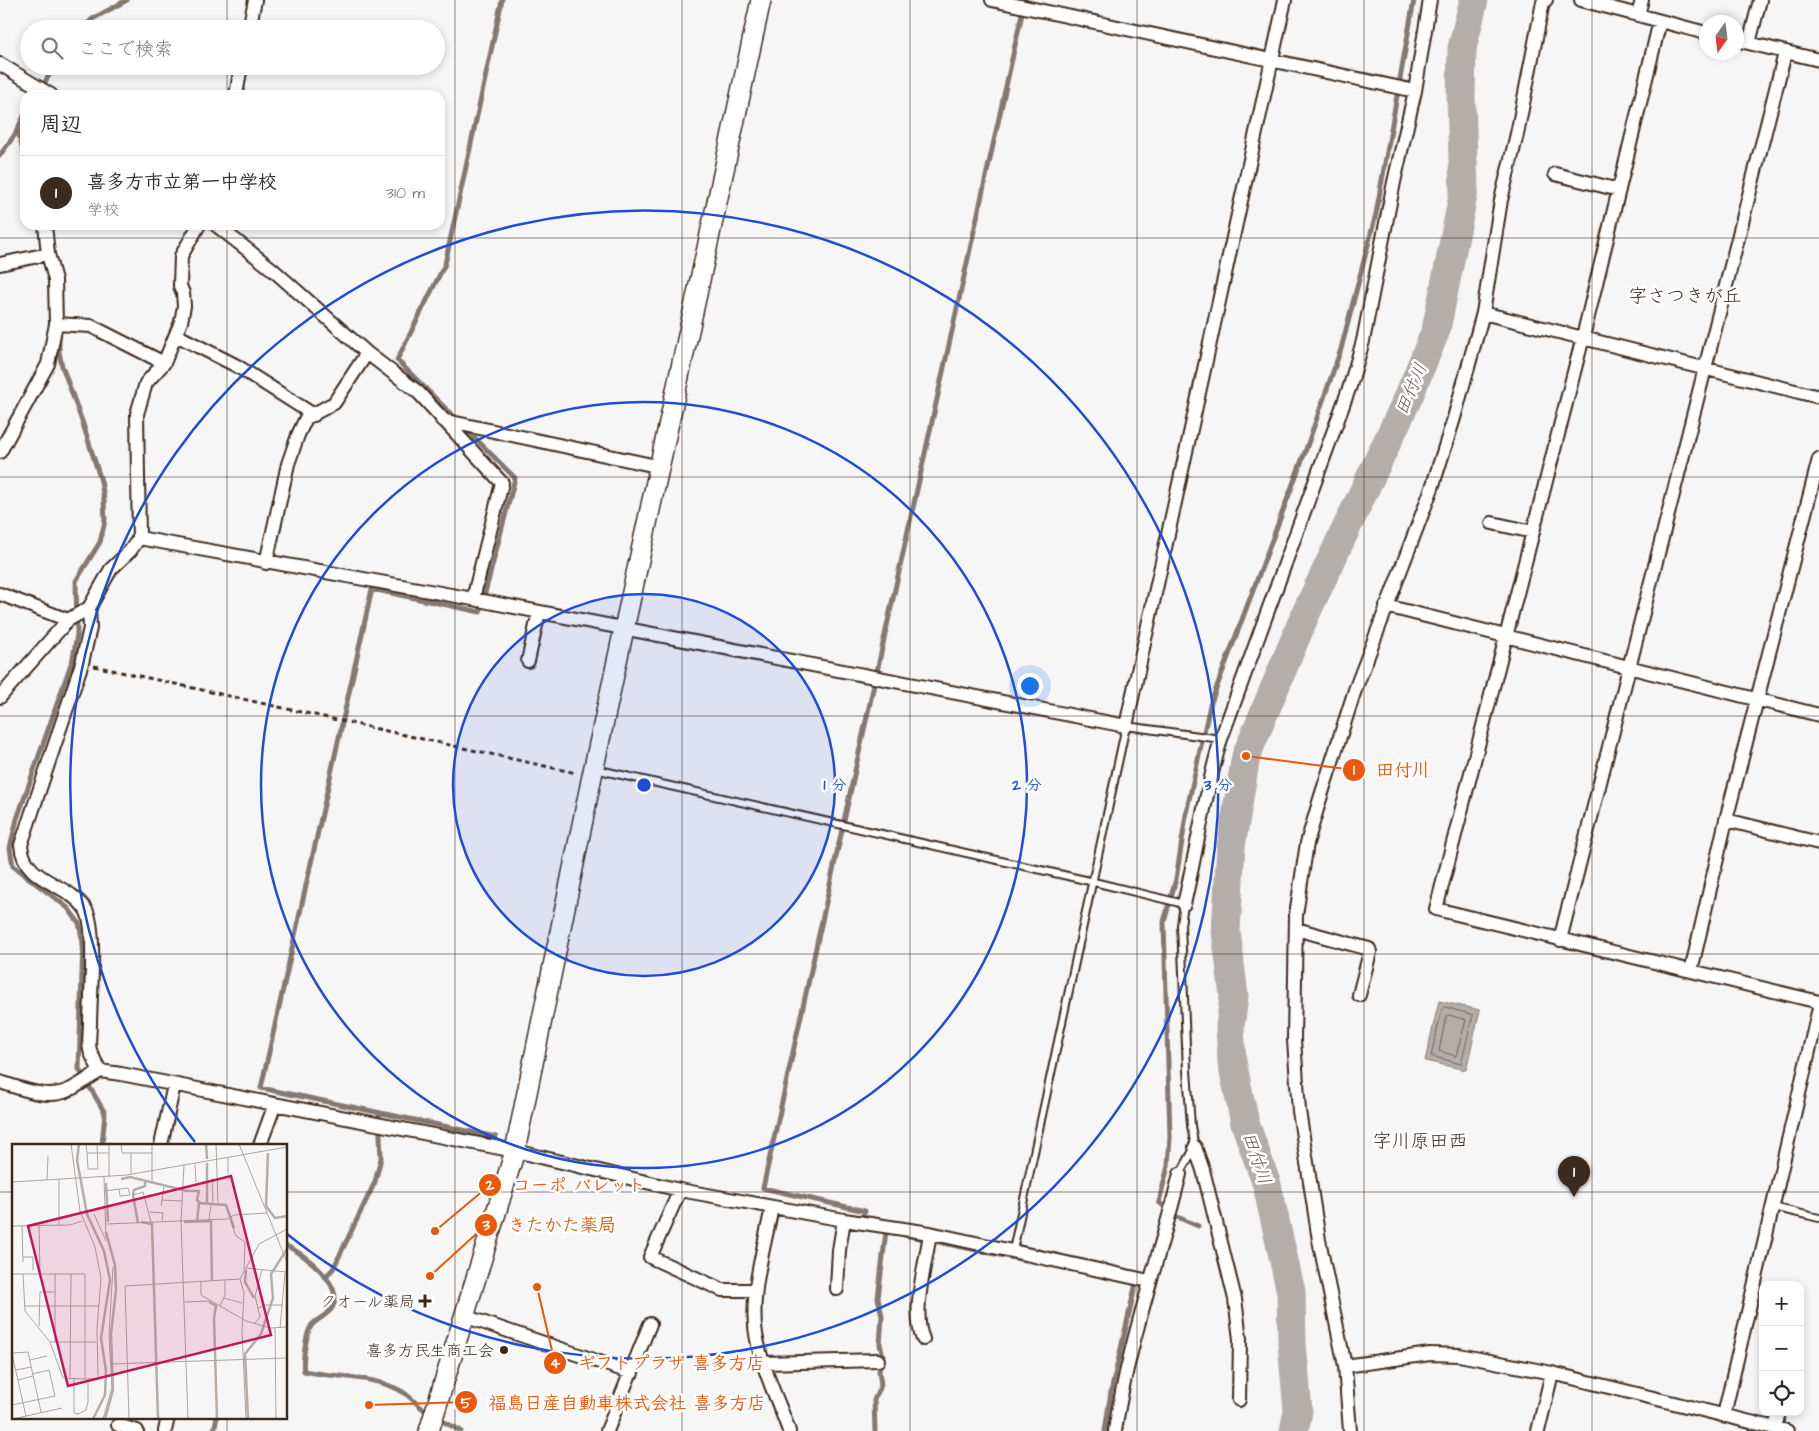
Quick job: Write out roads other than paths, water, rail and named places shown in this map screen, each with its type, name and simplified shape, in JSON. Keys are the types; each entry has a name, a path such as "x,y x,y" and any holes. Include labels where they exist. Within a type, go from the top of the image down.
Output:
{"street":[{"path":"251,20 255,0"},
{"path":"429,1431 515,1151 593,772 762,0"},
{"path":"992,0 1415,90"},
{"path":"140,538 266,563 473,599 1126,726 1285,0"},
{"path":"1184,904 1193,868 1207,788 1221,739 1350,386 1363,341 1392,192 1415,90 1430,0"},
{"path":"1350,1431 1345,1366 1318,1230 1299,1111 1294,1040 1296,929 1307,843 1340,735 1386,606 1432,488 1454,418 1483,313 1501,200 1517,134 1543,2 1546,0"},
{"path":"1581,0 1699,31"},
{"path":"1638,15 1642,0"},
{"path":"1744,40 1760,0"},
{"path":"1660,21 1583,337 1436,909 1819,1002"},
{"path":"1744,42 1819,60"},
{"path":"1560,940 1785,53"},
{"path":"0,64 43,90"},
{"path":"237,90 239,75"},
{"path":"1555,174 1618,190"},
{"path":"0,452 48,364 56,324 55,280 48,254 46,230"},
{"path":"0,697 78,614 112,569 140,538 137,414 146,383 164,363 176,335 184,306 184,294 180,286 181,256 196,230"},
{"path":"222,230 272,269 367,353 418,392 502,484 473,599"},
{"path":"0,264 48,254"},
{"path":"1483,313 1819,397"},
{"path":"56,324 91,326 164,363"},
{"path":"176,335 237,366 314,415"},
{"path":"266,563 288,464 306,418 334,403 367,353"},
{"path":"442,420 661,467"},
{"path":"1691,972 1726,820 1819,459"},
{"path":"1492,523 1533,532"},
{"path":"0,594 78,614 90,628 82,663 21,845 22,856 37,875 64,891 86,910 92,942 89,1049 96,1073"},
{"path":"1386,606 1819,715"},
{"path":"528,661 539,612"},
{"path":"1726,820 1819,843"},
{"path":"1296,929 1369,949 1370,952 1359,995"},
{"path":"1724,1415 1773,1207 1816,1039 1819,1008"},
{"path":"0,1082 40,1094 55,1095 76,1086 96,1073 174,1085 515,1151 680,1190 844,1220 930,1233 1149,1281"},
{"path":"161,1144 174,1085"},
{"path":"260,1144 275,1104"},
{"path":"1195,1147 1203,1170 1235,1299 1240,1339 1239,1400"},
{"path":"1115,1431 1124,1382 1149,1281 1180,1174"},
{"path":"680,1190 650,1257 722,1290 756,1290"},
{"path":"772,1207 756,1290 755,1324 758,1345 788,1431"},
{"path":"837,1289 839,1250 844,1220"},
{"path":"923,1339 917,1320 918,1304 930,1233"},
{"path":"464,1316 632,1373"},
{"path":"607,1431 632,1373 650,1324"},
{"path":"1345,1366 1430,1354 1459,1355 1552,1374 1781,1430 1779,1416"},
{"path":"764,1363 878,1360"},
{"path":"1538,1431 1552,1374"},
{"path":"165,1431 168,1418"},
{"path":"118,1425 136,1431"}],"lane":[{"path":"1013,1250 1094,882 1126,726 1221,739"},
{"path":"593,772 1094,882 1184,904 1181,925 1187,1070 1191,1126 1195,1147 1180,1174"},
{"path":"1773,1207 1819,1218"}],"water":[{"path":"1439,1001 1480,1010 1466,1070 1425,1061"}],"waterway":[{"path":"92,20 127,0"},
{"path":"457,420 397,360 445,264 502,0"},
{"path":"861,1222 865,1211 763,1188 1025,0"},
{"path":"1198,1226 1173,1215 1159,1202 1168,1166 1170,1137 1164,922 1176,879 1187,809 1210,705 1305,452 1341,349 1376,214 1414,0"},
{"name":"田付川","path":"1294,1431 1298,1411 1292,1343 1291,1292 1267,1185 1245,1123 1232,1062 1230,1027 1234,996 1226,931 1231,846 1246,756 1306,613 1408,398 1436,330 1464,191 1461,98 1462,48 1474,0"},
{"path":"41,90 49,75"},
{"path":"0,155 20,124"},
{"path":"18,130 20,138"},
{"path":"59,336 59,352 62,366 101,481 105,521 100,542 76,581 77,635 73,658 17,819 10,848 13,866 68,908 79,923 83,943 79,1069 105,1113 102,1144"},
{"path":"465,428 515,478 480,612 372,589 261,1088 496,1137"},
{"path":"325,1277 333,1269 375,1182 381,1158 379,1113"},
{"path":"875,1431 874,1400 881,1385 879,1371 883,1355 880,1345 882,1316 878,1298 886,1231"},
{"path":"905,1235 1024,1260"},
{"path":"288,1247 303,1256 321,1271 333,1290 335,1299 330,1311 313,1324 309,1330 304,1355 304,1371 367,1380 392,1387 403,1392 430,1414"},
{"path":"1105,1431 1111,1392 1136,1283 1133,1283"},
{"path":"214,1431 217,1418"},
{"path":"437,1418 461,1431"}],"place":[{"name":"田付川","path":"1246,756"},
{"name":"喜多方市立第一中学校","path":"1574,1197"},
{"name":"コーポ バレット","path":"435,1231"},
{"name":"きたかた薬局","path":"430,1276"},
{"name":"ギフトプラザ 喜多方店","path":"537,1287"},
{"name":"クオール薬局","path":"425,1301"},
{"name":"喜多方民生商工会","path":"504,1350"},
{"name":"福島日産自動車株式会社 喜多方店","path":"369,1405"}],"district":[{"name":"字さつきが丘","path":"1685,295"},
{"name":"字川原田西","path":"1420,1140"}]}
